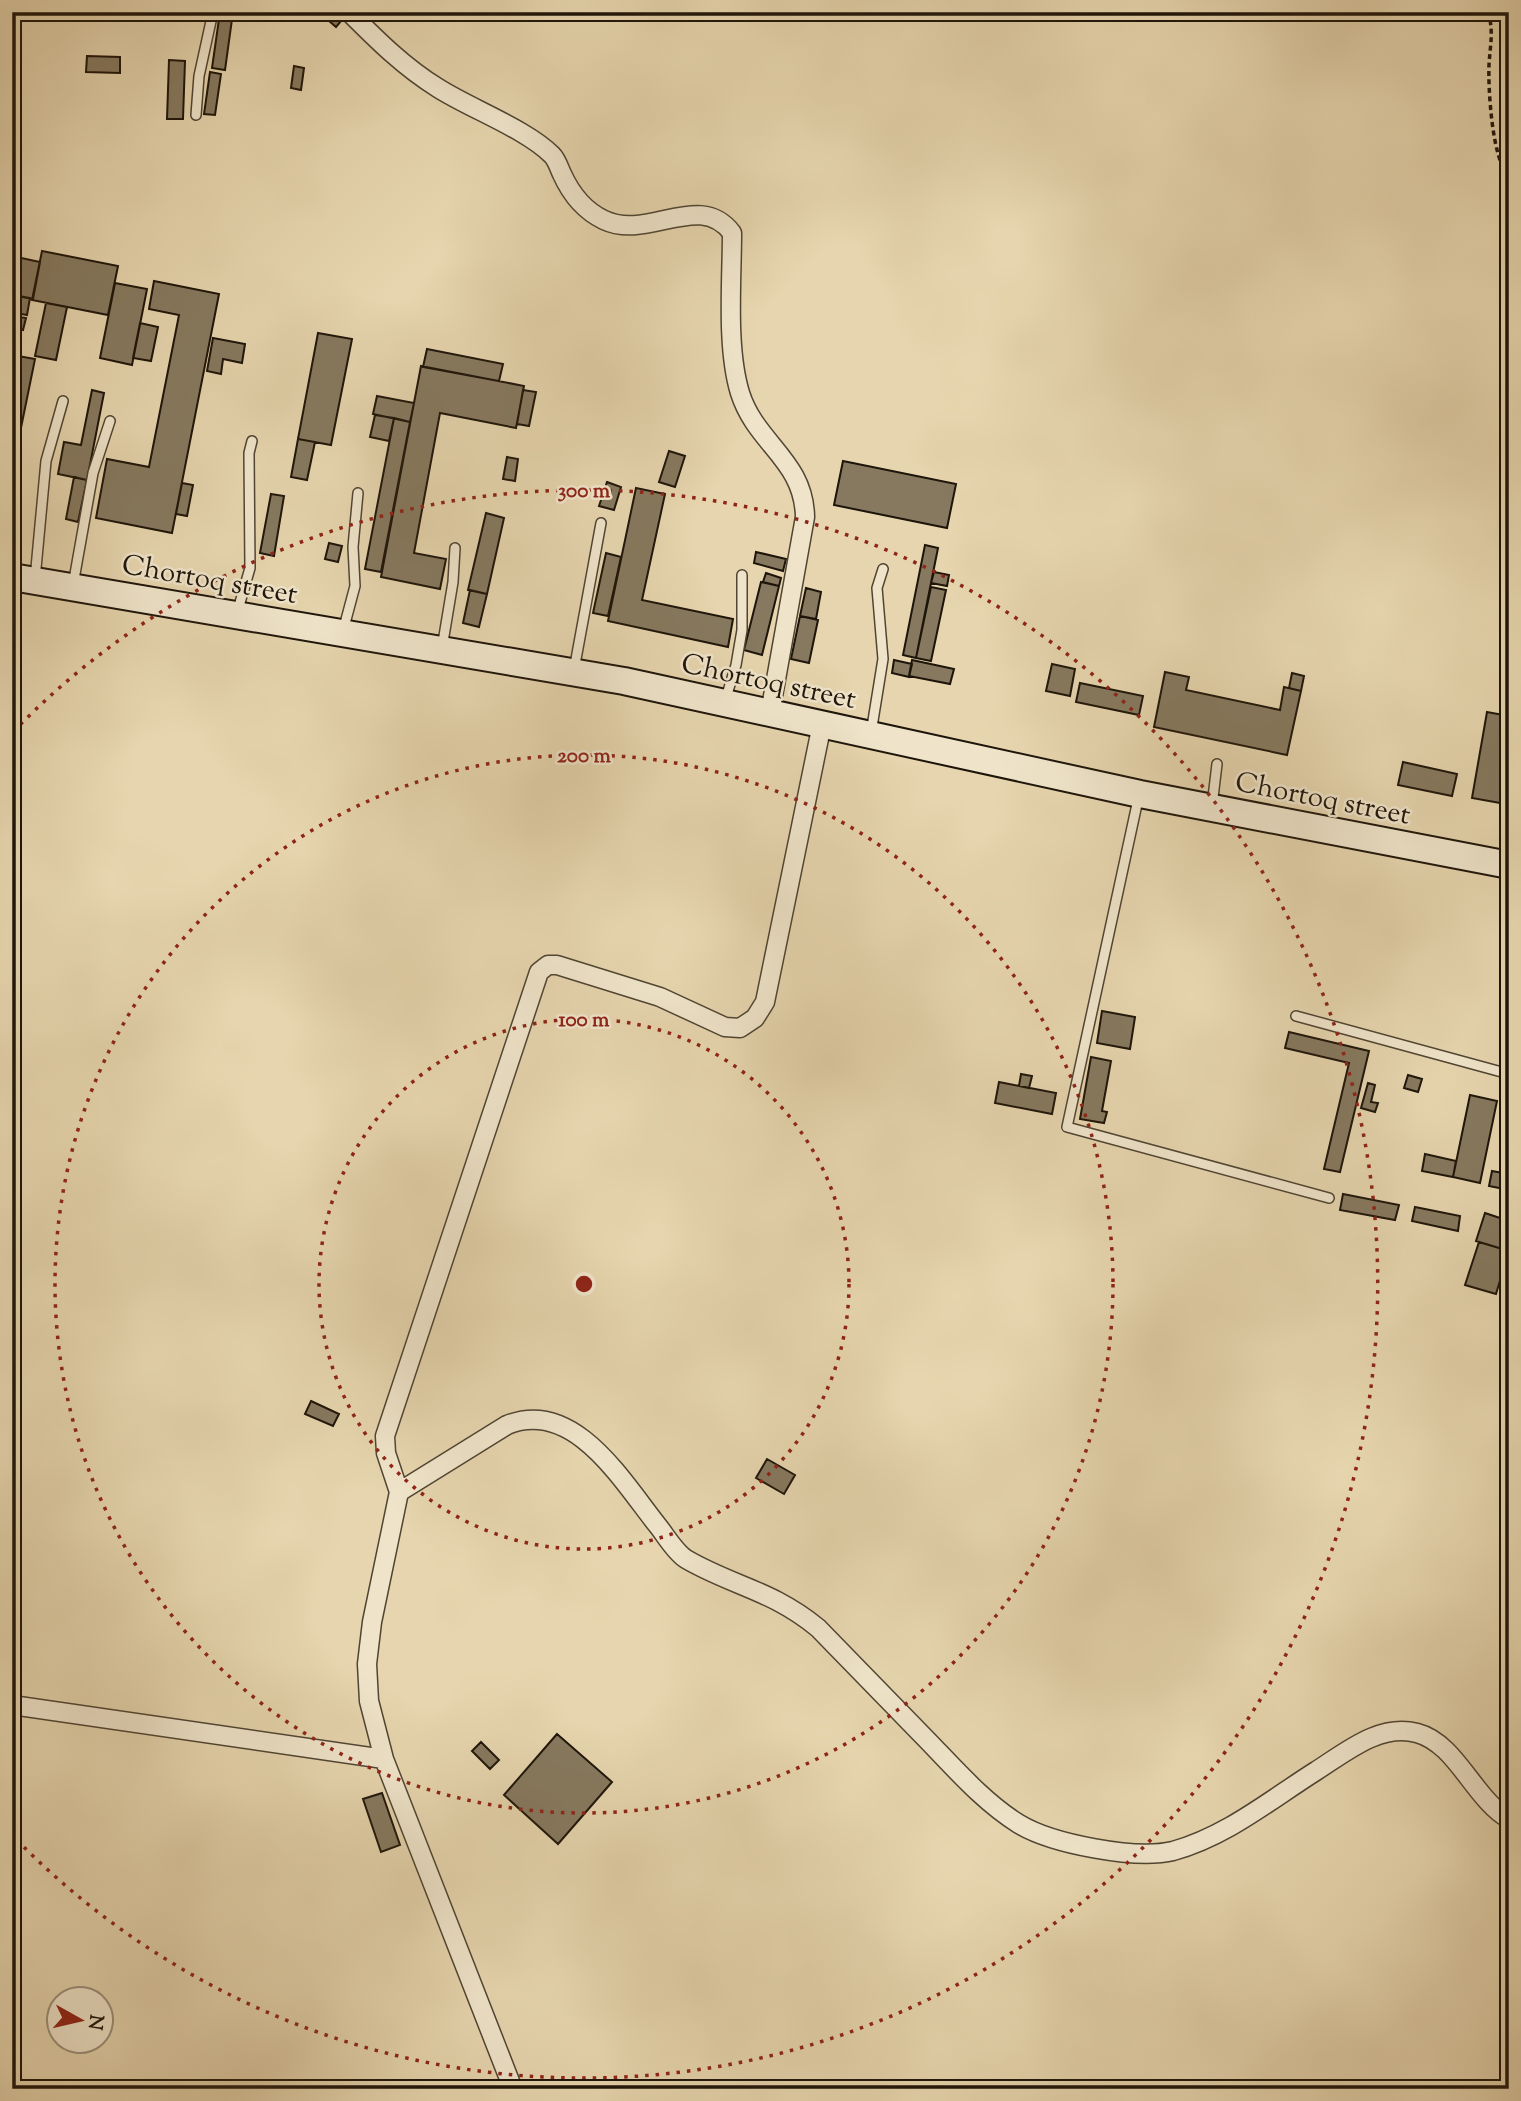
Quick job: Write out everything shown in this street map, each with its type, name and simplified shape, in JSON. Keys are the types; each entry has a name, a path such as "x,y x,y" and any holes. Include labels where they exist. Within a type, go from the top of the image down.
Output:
{"main road":[{"name":"Chortoq street","path":"23,579 574,672 1140,794 1509,865"}],"street":[{"path":"349,12 386,50 438,88 538,144 554,157 574,198 605,220 622,225 640,225 705,213 722,219 732,233 733,348 739,391 750,416 792,470 805,494 805,517 771,713"},
{"path":"513,2089 384,1759 369,1700 367,1664 372,1622 400,1492 386,1453 386,1436 539,972 548,965 557,965 660,997 725,1027 740,1028 755,1018 765,1002 822,724"},
{"path":"400,1492 507,1425 525,1418 548,1420 578,1433 617,1475 684,1558 793,1607 818,1628 964,1778 1003,1813 1039,1833 1127,1853 1177,1850 1245,1819 1354,1747 1382,1733 1398,1731 1430,1738 1443,1748 1482,1797 1509,1819"},
{"path":"12,1705 384,1759"}],"lane":[{"path":"196,114 199,76 213,12"},
{"path":"23,579 46,461 63,401"},
{"path":"72,587 93,473 110,421"},
{"path":"237,615 250,568 249,453 252,442"},
{"path":"342,633 355,586 353,547 358,493"},
{"path":"574,672 601,523"},
{"path":"442,650 453,583 455,548"},
{"path":"871,735 883,659 877,587 883,569"},
{"path":"725,703 742,630 742,575"},
{"path":"1211,807 1217,764"},
{"path":"1140,794 1067,1127 1329,1198"},
{"path":"1296,1016 1509,1073"}],"path":[{"path":"1488,12 1493,28 1489,68 1496,144 1509,176"}],"building":[{"path":"220,12 233,12 225,70 212,68"},
{"path":"319,12 343,12 346,15 336,27"},
{"path":"87,56 120,57 120,73 86,72"},
{"path":"169,60 185,61 183,119 167,119"},
{"path":"294,66 304,68 301,90 291,88"},
{"path":"210,72 221,74 215,115 204,114"},
{"path":"42,251 118,266 108,315 32,300"},
{"path":"12,256 40,262 33,299 12,295"},
{"path":"154,281 219,294 172,533 96,518 107,459 149,467 179,315 149,309"},
{"path":"115,283 147,289 132,365 100,358"},
{"path":"19,296 30,298 27,315 16,313"},
{"path":"46,303 67,307 56,360 35,356"},
{"path":"12,316 26,318 23,330 12,328"},
{"path":"140,323 158,327 151,361 133,358"},
{"path":"318,333 352,339 331,445 298,439"},
{"path":"213,338 245,344 242,363 223,359 221,374 207,371"},
{"path":"427,349 503,364 499,381 423,367"},
{"path":"18,356 35,359 12,472 12,386"},
{"path":"421,366 524,386 516,428 440,413 414,553 446,559 440,589 381,577"},
{"path":"92,390 104,393 87,480 58,474 64,442 81,445"},
{"path":"523,390 536,392 529,426 517,424"},
{"path":"377,396 414,403 410,422 373,414"},
{"path":"375,415 394,418 389,441 370,437"},
{"path":"394,418 410,422 381,572 365,569"},
{"path":"298,439 315,442 307,480 291,477"},
{"path":"669,451 685,456 675,487 659,482"},
{"path":"507,457 518,459 515,481 503,479"},
{"path":"843,461 956,484 947,528 834,505"},
{"path":"74,477 87,480 78,522 66,519"},
{"path":"607,482 621,487 614,510 599,506"},
{"path":"182,483 193,485 187,516 176,514"},
{"path":"636,488 665,494 642,600 733,619 728,647 608,621"},
{"path":"271,494 284,496 274,556 260,553"},
{"path":"486,513 504,518 487,594 468,590"},
{"path":"329,543 342,546 338,562 325,559"},
{"path":"925,545 938,548 916,658 903,655"},
{"path":"756,552 786,559 783,571 754,563"},
{"path":"606,553 621,557 608,616 593,613"},
{"path":"934,572 949,575 947,586 931,583"},
{"path":"766,573 781,578 779,586 763,582"},
{"path":"761,582 779,586 762,655 744,650"},
{"path":"931,587 946,590 931,661 916,658"},
{"path":"806,588 821,592 816,619 800,616"},
{"path":"470,590 487,594 479,627 463,623"},
{"path":"800,616 818,620 809,663 791,659"},
{"path":"894,660 912,664 909,677 892,673"},
{"path":"912,660 954,669 950,684 909,676"},
{"path":"1052,664 1075,669 1070,696 1046,691"},
{"path":"1165,672 1189,677 1186,690 1280,710 1284,687 1301,691 1287,755 1154,727"},
{"path":"1292,673 1304,676 1301,691 1289,688"},
{"path":"1080,683 1143,696 1139,715 1076,702"},
{"path":"1487,712 1509,716 1509,787 1506,804 1472,798"},
{"path":"1403,762 1457,774 1452,796 1398,785"},
{"path":"1102,1011 1135,1017 1130,1049 1097,1043"},
{"path":"1289,1032 1369,1051 1340,1172 1324,1169 1349,1063 1285,1048"},
{"path":"1091,1057 1111,1061 1102,1111 1107,1112 1104,1123 1080,1119"},
{"path":"1021,1074 1032,1076 1029,1088 1019,1086"},
{"path":"1408,1075 1422,1079 1418,1092 1404,1088"},
{"path":"999,1082 1056,1093 1052,1114 995,1103"},
{"path":"1368,1083 1375,1085 1371,1102 1378,1103 1375,1112 1361,1108"},
{"path":"1470,1095 1497,1101 1480,1183 1453,1177"},
{"path":"1425,1154 1456,1161 1453,1177 1422,1171"},
{"path":"1492,1171 1509,1174 1509,1190 1489,1186"},
{"path":"1343,1194 1399,1205 1395,1220 1340,1210"},
{"path":"1415,1207 1460,1216 1458,1231 1412,1221"},
{"path":"1485,1213 1509,1221 1509,1251 1476,1241"},
{"path":"1479,1242 1509,1251 1496,1294 1465,1285"},
{"path":"311,1401 339,1414 333,1426 305,1414"},
{"path":"767,1459 795,1475 784,1494 756,1478"},
{"path":"557,1734 612,1782 558,1844 504,1795"},
{"path":"481,1742 499,1760 490,1769 472,1751"},
{"path":"382,1793 400,1845 381,1852 363,1799"}]}
